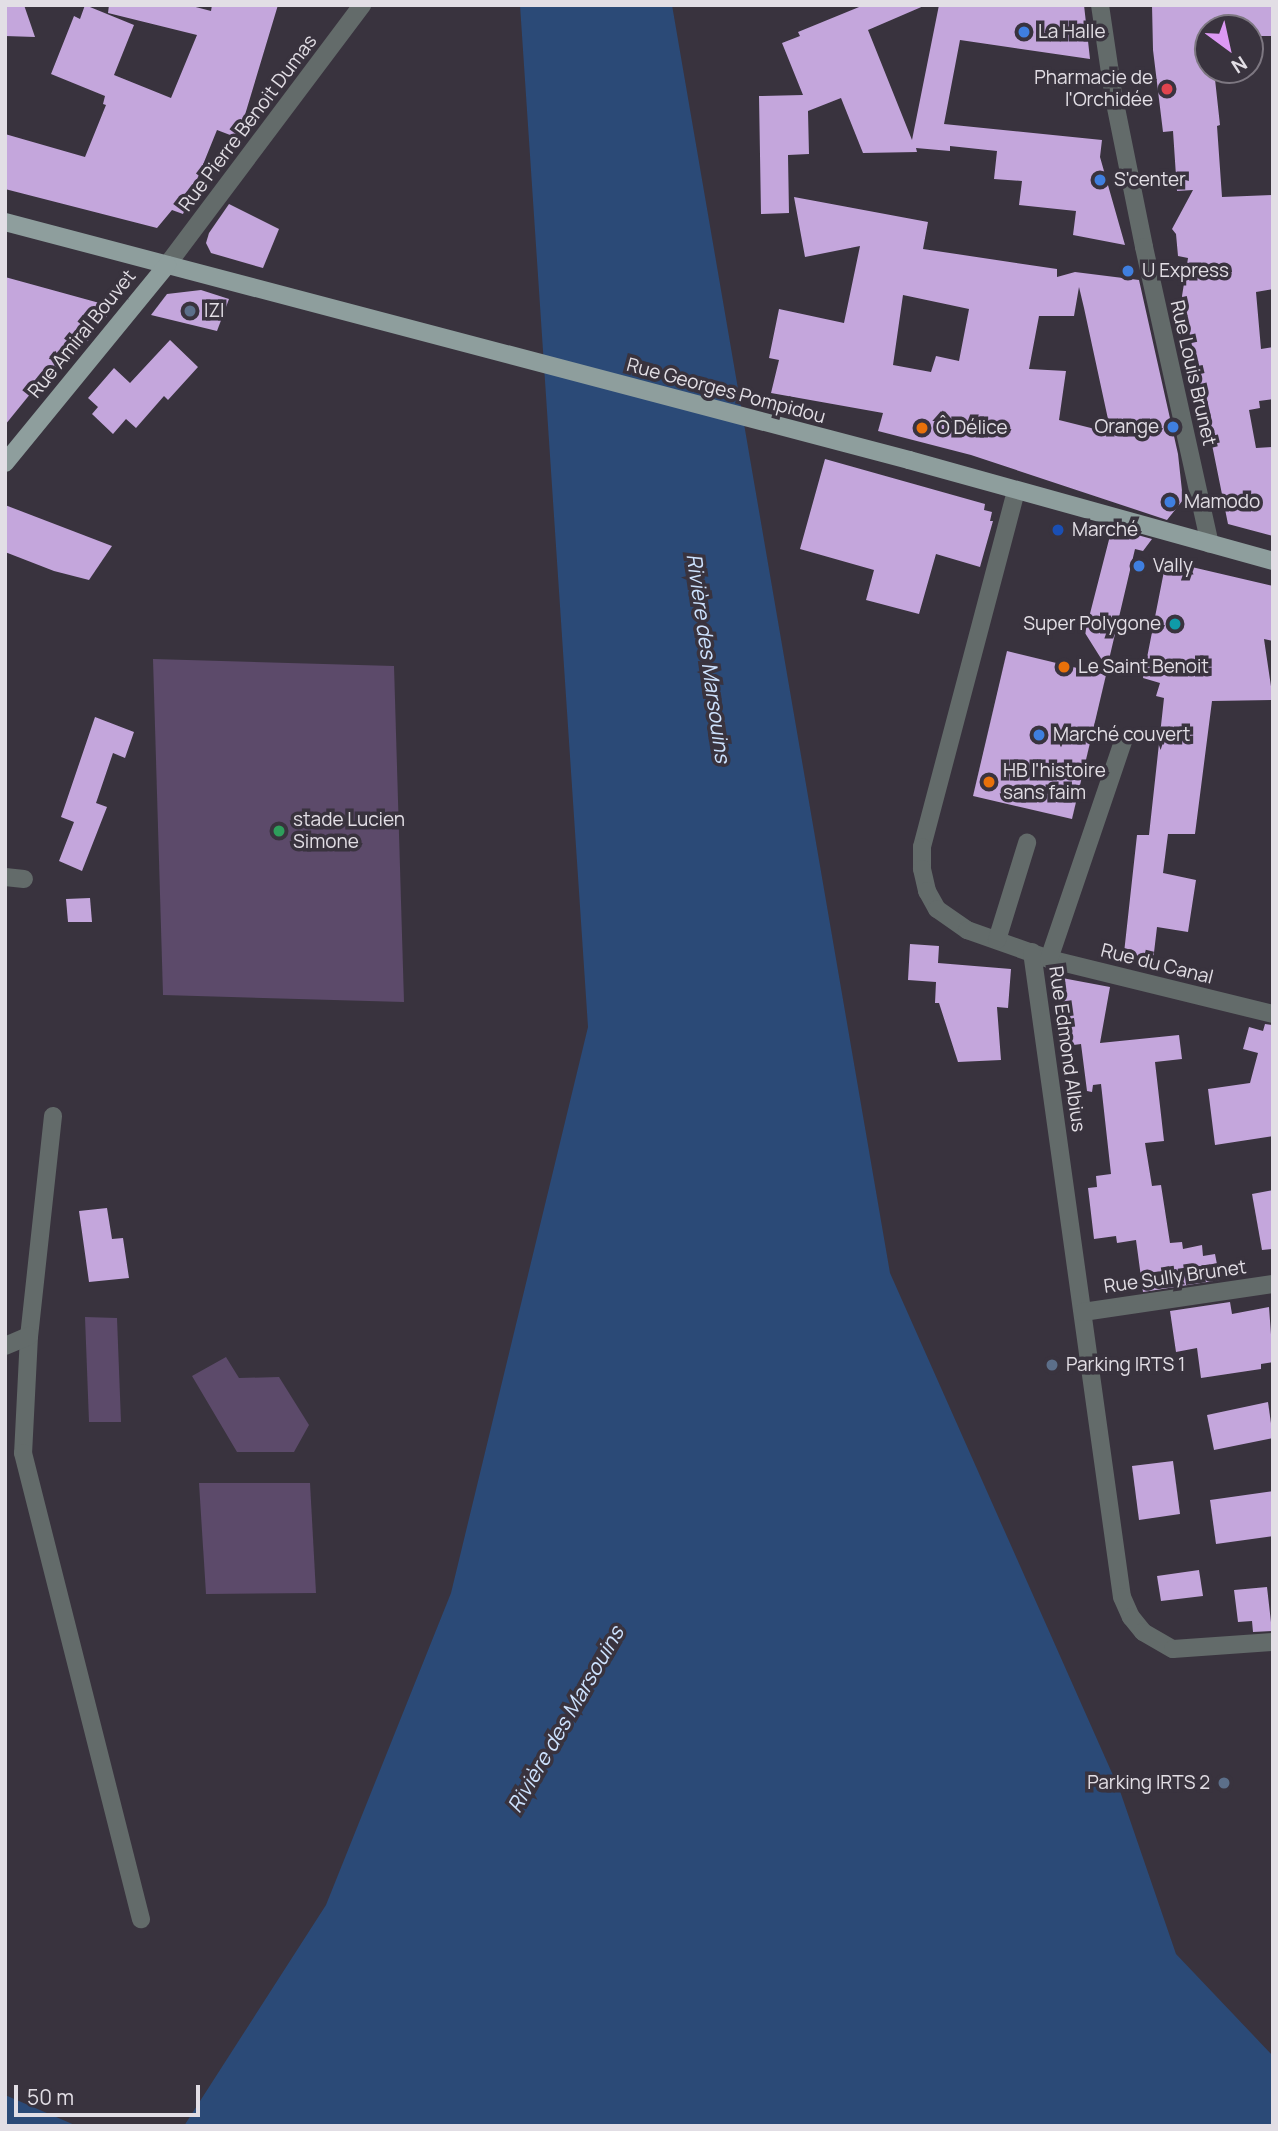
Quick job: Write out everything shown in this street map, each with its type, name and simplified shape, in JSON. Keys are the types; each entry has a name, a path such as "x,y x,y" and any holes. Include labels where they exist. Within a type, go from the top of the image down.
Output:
{"main road":[{"name":"Rue Georges Pompidou","path":"5,222 485,348 1273,561"},
{"name":"Rue Amiral Bouvet","path":"5,463 167,265"}],"street":[{"name":"Rue Pierre Benoit Dumas","path":"167,265 362,5"},
{"name":"Rue Louis Brunet","path":"1100,5 1113,93 1141,234 1210,544"},
{"name":"Rue Edmond Albius","path":"1017,491 922,846 922,869 927,891 937,909 967,930 1032,951 1122,1597 1131,1617 1143,1632 1159,1643 1187,1650 1273,1642"},
{"path":"1049,959 1124,742"},
{"path":"997,940 1027,843"},
{"path":"5,877 24,879"},
{"name":"Rue du Canal","path":"1032,951 1049,959 1273,1014"},
{"path":"53,1116 29,1336 23,1453 141,1919"},
{"name":"Rue Sully Brunet","path":"1083,1312 1273,1284"},
{"path":"5,1346 29,1336"}],"shaded area":[{"name":"stade Lucien Simone","path":"153,659 394,666 404,1002 163,995"},
{"path":"85,1317 117,1318 121,1422 89,1422"},
{"path":"226,1357 239,1378 279,1377 309,1425 294,1452 237,1452 192,1376"},
{"path":"199,1483 310,1483 316,1593 206,1594"}],"water":[{"name":"Rivière des Marsouins","path":"520,5 672,5 890,1273 1120,1791 1176,1954 1273,2056 1273,2126 184,2126 326,1905 451,1593 588,1027"},
{"path":"5,2095 77,2126 5,2126"}],"building":[{"path":"5,5 24,5 35,37 5,36"},
{"path":"85,5 134,25 114,75 171,98 197,35 108,13 109,5 188,5 211,11 212,5 278,5 238,138 217,130 183,214 172,210 157,228 5,189 5,134 85,157 106,105 103,104 105,96 51,74 74,16 80,19"},
{"path":"864,5 926,5 868,30 912,140 939,5 1084,5 1090,59 960,40 944,124 1102,140 1100,157 1125,245 1073,235 1076,211 1019,205 1022,181 994,179 997,151 950,146 950,151 916,148 917,152 863,153 841,98 808,111 809,154 788,155 789,213 761,214 759,96 803,95 782,43 800,36 798,32"},
{"path":"1152,5 1273,5 1273,36 1264,36 1264,14 1194,14 1194,84 1216,84 1220,125 1217,126 1222,197 1273,195 1273,289 1256,292 1261,349 1273,347 1273,399 1259,401 1260,408 1249,410 1256,448 1273,447 1273,536 1228,524 1182,296 1188,258 1178,256 1176,234 1172,229 1193,190 1177,191 1173,131 1163,132 1153,50"},
{"path":"794,197 928,222 923,249 1057,269 1057,277 1075,272 1139,280 1178,454 1183,500 1167,520 971,455 878,431 883,413 771,393 779,360 769,358 779,309 844,323 860,246 805,257","holes":["1079,287 1084,308 1111,433 1059,420 1066,371 1029,369 1039,316 1074,316","903,295 969,309 959,361 936,356 931,372 893,365"]},
{"path":"229,204 279,229 263,268 211,253 206,243 209,233"},
{"path":"5,277 114,307 80,351 64,347 54,380 44,377 5,425"},
{"path":"201,290 229,299 217,331 151,315 167,294"},
{"path":"170,340 198,367 168,400 164,396 136,428 126,419 113,434 92,414 98,407 88,398 114,368 130,383"},
{"path":"825,459 985,504 984,510 992,512 990,521 993,521 980,567 936,554 919,614 866,600 874,570 800,549"},
{"path":"5,505 112,546 89,580 54,571 5,552"},
{"path":"1112,528 1152,539 1143,551 1135,549 1107,668 1085,633"},
{"path":"1166,561 1273,586 1273,641 1264,639 1273,700 1212,701 1195,834 1168,834 1163,873 1196,880 1188,932 1157,927 1153,961 1124,953 1137,835 1149,835 1164,698 1156,696 1160,683 1143,678"},
{"name":"Marché couvert","path":"1007,651 1106,675 1072,819 973,796"},
{"path":"95,717 134,732 125,758 113,753 96,803 107,807 82,871 59,861 74,822 61,817"},
{"path":"90,898 92,922 68,922 66,899"},
{"path":"910,944 939,946 938,963 1011,969 1008,1008 997,1007 1001,1060 958,1062 939,1003 935,1003 936,982 908,980"},
{"path":"1062,978 1110,987 1100,1043 1179,1035 1182,1059 1155,1062 1164,1141 1145,1143 1152,1186 1161,1185 1170,1243 1182,1242 1183,1249 1202,1245 1203,1256 1215,1254 1220,1280 1143,1292 1136,1240 1117,1243 1116,1236 1094,1239 1088,1188 1097,1187 1096,1176 1111,1174 1101,1084 1093,1085 1092,1092 1087,1091 1081,1044 1066,1046 1063,1011 1056,1010"},
{"path":"1265,1024 1273,1025 1273,1136 1215,1145 1208,1089 1250,1083 1258,1053 1243,1049 1249,1027 1263,1031"},
{"path":"1273,1190 1273,1249 1262,1250 1252,1194"},
{"path":"107,1208 112,1239 123,1238 129,1278 89,1282 79,1211"},
{"path":"1230,1302 1232,1314 1269,1307 1273,1362 1261,1364 1261,1369 1201,1378 1197,1348 1176,1352 1170,1311"},
{"path":"1268,1402 1273,1438 1214,1450 1207,1415"},
{"path":"1173,1461 1180,1514 1139,1520 1132,1466"},
{"path":"1273,1491 1273,1536 1216,1544 1210,1500"},
{"path":"1199,1570 1203,1596 1161,1601 1157,1576"},
{"path":"1267,1587 1272,1631 1253,1632 1252,1621 1238,1622 1234,1590"}],"place":[{"name":"La Halle","path":"1024,32"},
{"name":"Pharmacie de l'Orchidée","path":"1167,89"},
{"name":"S'center","path":"1100,180"},
{"name":"U Express","path":"1128,271"},
{"name":"IZI","path":"190,311"},
{"name":"Orange","path":"1173,427"},
{"name":"Ô Délice","path":"922,428"},
{"name":"Mamodo","path":"1170,502"},
{"name":"Marché","path":"1058,530"},
{"name":"Vally","path":"1139,566"},
{"name":"Super Polygone","path":"1175,624"},
{"name":"Le Saint Benoit","path":"1064,667"},
{"name":"Marché couvert","path":"1039,735"},
{"name":"HB l'histoire sans faim","path":"989,782"},
{"name":"stade Lucien Simone","path":"279,831"},
{"name":"Parking IRTS 1","path":"1052,1365"},
{"name":"Parking IRTS 2","path":"1224,1783"}]}
